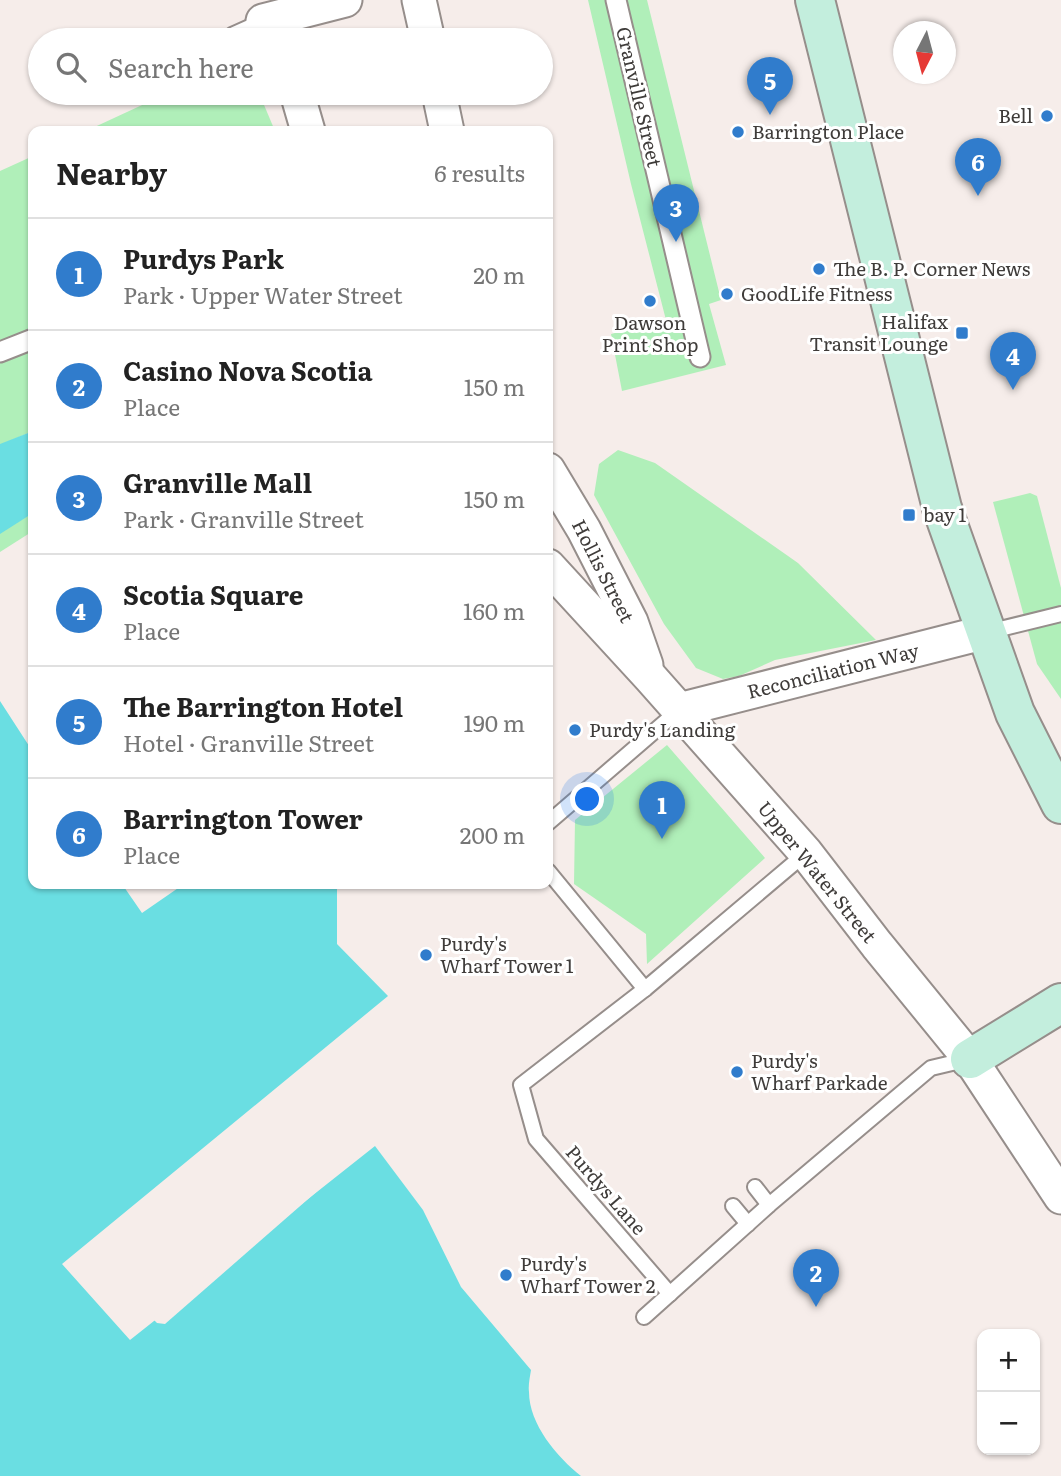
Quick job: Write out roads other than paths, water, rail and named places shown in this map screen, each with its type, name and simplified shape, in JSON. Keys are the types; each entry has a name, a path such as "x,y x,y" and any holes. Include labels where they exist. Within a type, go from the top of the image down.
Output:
{"main road":[{"path":"815,0 942,508 1015,713 1061,804"},
{"path":"970,1059 1061,1003"}],"street":[{"path":"264,20 345,0"},
{"path":"419,0 425,28"},
{"name":"Granville Street","path":"616,0 700,356"},
{"path":"300,105 307,126"},
{"path":"442,105 446,126"},
{"path":"0,352 28,341"},
{"name":"Hollis Street","path":"553,478 584,530 631,622 650,677"},
{"name":"Upper Water Street","path":"553,571 806,853 970,1059 1061,1197"},
{"name":"Reconciliation Way","path":"680,710 986,632"}],"lane":[{"path":"247,28 264,20"},
{"path":"986,632 1061,614"},
{"path":"553,819 680,710"},
{"name":"Purdys Lane","path":"670,1294 536,1139 522,1085 645,989 806,853"},
{"path":"553,876 645,989"},
{"path":"644,1317 769,1205 931,1068 970,1059"},
{"path":"755,1187 769,1205"},
{"path":"733,1206 748,1224"}],"water":[{"path":"28,433 28,516 0,534 0,444"},
{"path":"0,701 28,744 28,889 125,889 142,913 177,889 337,889 337,944 388,996 62,1264 130,1340 375,1146 423,1210 461,1287 531,1370 530,1404 539,1428 554,1450 581,1476 0,1476"}],"place":[{"name":"The Barrington Hotel","path":"770,115"},
{"name":"Bell","path":"1047,116"},
{"name":"Barrington Place","path":"738,132"},
{"name":"Barrington Tower","path":"978,196"},
{"name":"Granville Mall","path":"676,242"},
{"name":"The B. P. Corner News","path":"819,269"},
{"name":"GoodLife Fitness","path":"727,294"},
{"name":"Dawson Print Shop","path":"650,301"},
{"name":"Halifax Transit Lounge","path":"962,333"},
{"name":"Scotia Square","path":"1013,390"},
{"name":"bay 1","path":"909,515"},
{"name":"Purdy's Landing","path":"575,730"},
{"name":"Purdys Park","path":"662,839"},
{"name":"Purdy's Wharf Tower 1","path":"426,955"},
{"name":"Purdy's Wharf Parkade","path":"737,1072"},
{"name":"Purdy's Wharf Tower 2","path":"506,1275"},
{"name":"Casino Nova Scotia","path":"816,1307"}]}
